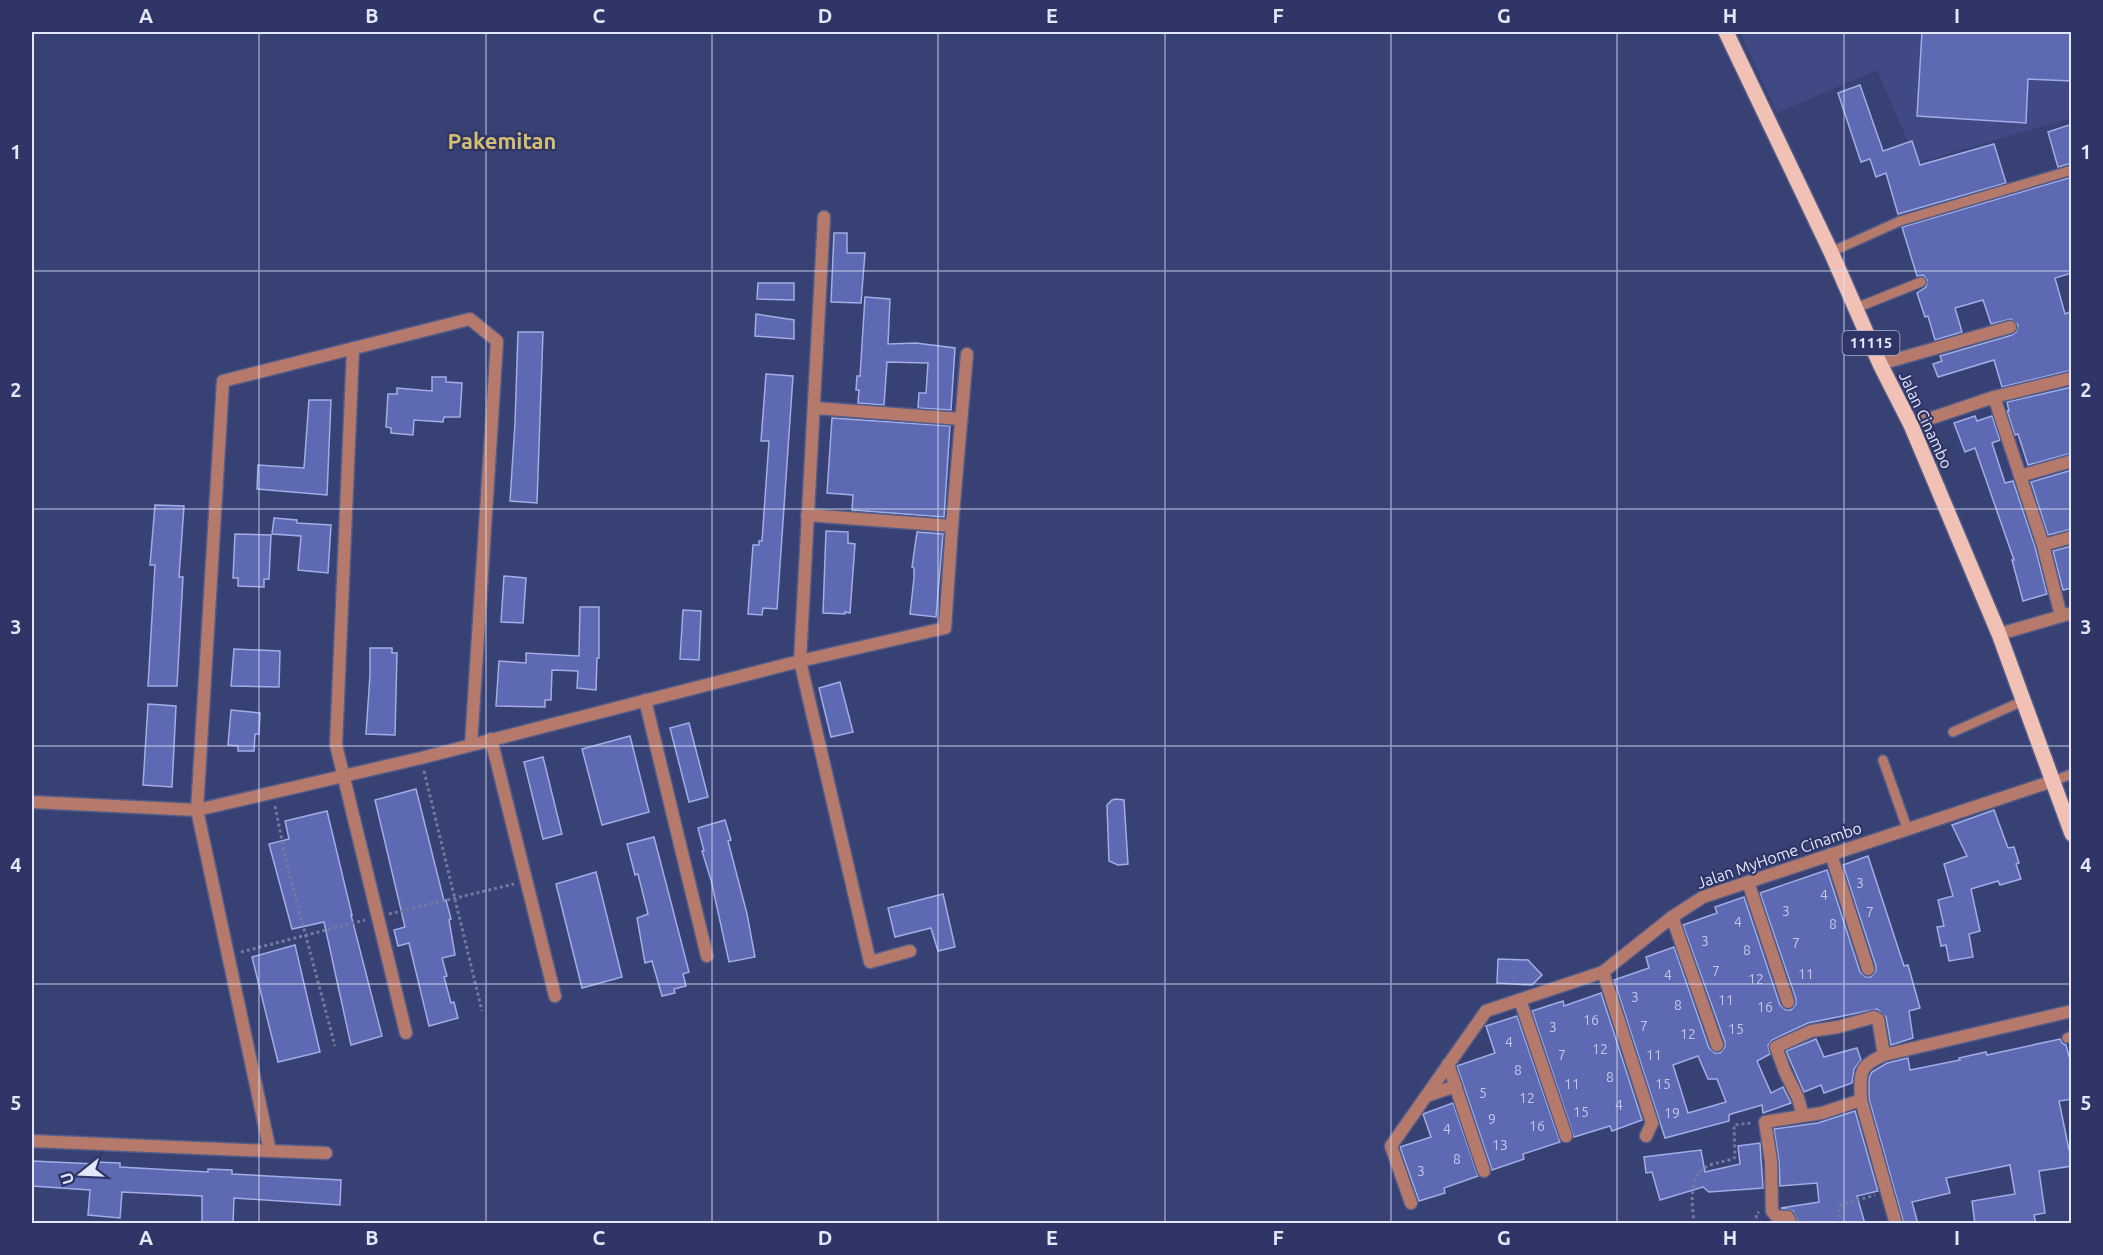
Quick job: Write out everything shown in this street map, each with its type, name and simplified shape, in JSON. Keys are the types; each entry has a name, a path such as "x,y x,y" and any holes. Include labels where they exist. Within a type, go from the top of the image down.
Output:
{"main road":[{"name":"Jalan Cinambo","path":"1726,32 1831,252 1880,364 1911,425 1999,634 2072,834"}],"street":[{"path":"824,217 800,661 870,962 910,951"},
{"path":"270,1151 196,810 223,381 470,319 497,341 471,745"},
{"path":"1880,364 2010,327"},
{"path":"353,348 336,745 406,1033"},
{"path":"32,802 196,810 421,758 800,661 945,628 966,354"},
{"path":"1911,425 1994,397 2072,378"},
{"path":"1994,397 2066,615 1999,634"},
{"path":"814,408 961,419"},
{"path":"2020,476 2072,461"},
{"path":"807,515 952,526"},
{"path":"2043,545 2072,537"},
{"path":"645,700 707,956"},
{"path":"490,740 555,996"},
{"name":"Jalan MyHome Cinambo","path":"1411,1203 1391,1146 1486,1011 1603,972 1672,917 1703,897 2052,781"},
{"path":"1831,854 1868,969"},
{"path":"1749,882 1788,1002"},
{"path":"1672,917 1717,1045"},
{"path":"1603,972 1652,1123 1646,1136"},
{"path":"1520,1000 1566,1136"},
{"path":"1896,1224 1861,1100 1860,1079 1863,1068 1869,1062 1884,1055 2072,1011"},
{"path":"1803,1116 1798,1098 1775,1048 1811,1031 1838,1027 1874,1017 1878,1019 1884,1055"},
{"path":"1448,1065 1484,1171"},
{"path":"1426,1096 1456,1086"},
{"path":"1791,1224 1788,1217 1776,1216 1773,1211 1771,1161 1765,1122 1822,1113 1861,1100"},
{"path":"32,1141 326,1154"}],"lane":[{"path":"1831,252 1900,221 2072,170"},
{"path":"1856,308 1921,282"},
{"path":"1953,732 2023,698"},
{"path":"1883,760 1907,828"},
{"path":"2052,781 2072,774"}],"path":[{"path":"421,758 482,1011"},
{"path":"273,793 287,865 335,1047"},
{"path":"1694,1224 1692,1200 1696,1176 1712,1164 1735,1157 1733,1128 1736,1124 1765,1122"},
{"path":"1841,1224 1839,1209 1841,1205 1887,1191"}],"shaded area":[{"path":"1740,32 2071,32 2071,118 1917,163 1877,70 1777,113"}],"building":[{"path":"1922,32 2072,32 2072,81 2028,79 2026,123 1917,116"},
{"path":"1860,85 1883,151 1912,141 1920,165 1994,144 2006,183 1898,214 1886,173 1876,177 1870,159 1861,162 1838,93"},
{"path":"2072,124 2072,163 2058,167 2048,132"},
{"path":"2072,177 2072,273 2055,278 2065,314 2072,311 2072,370 2002,387 1994,360 1938,377 1933,364 1942,361 1940,356 2012,335 2016,332 2018,325 2011,319 1991,324 1983,300 1955,308 1962,332 1935,340 1928,316 1925,317 1917,293 1926,287 1927,280 1923,275 1917,276 1902,227"},
{"path":"834,233 847,233 847,253 865,253 861,303 831,302"},
{"path":"758,283 794,283 794,300 757,299"},
{"path":"865,297 890,299 888,344 916,343 955,348 951,410 918,408 919,393 926,393 928,363 887,362 884,405 858,403 859,390 856,390 857,376 860,376"},
{"path":"756,314 794,320 794,339 755,336"},
{"path":"518,332 543,332 537,503 510,501"},
{"path":"766,374 793,376 777,609 763,608 762,615 748,614 753,545 759,545 759,541 762,541 769,441 761,441"},
{"path":"432,377 446,377 446,382 462,383 460,417 444,417 443,422 414,420 413,435 391,433 391,428 386,427 388,394 397,394 397,388 432,391"},
{"path":"2072,387 2072,453 2028,465 2018,434 2015,435 2007,411 2009,411 2007,402"},
{"path":"309,400 331,400 327,495 257,489 258,465 304,468"},
{"path":"1975,416 1977,421 1992,416 2000,440 1992,443 2005,483 2013,481 2035,547 2047,594 2023,601 2012,560 2014,560 1975,448 1965,452 1954,423"},
{"path":"832,418 950,426 944,517 852,510 853,495 827,493"},
{"path":"2072,470 2072,529 2048,535 2031,482"},
{"path":"155,505 184,506 179,577 183,577 177,686 148,686 155,565 150,565"},
{"path":"274,518 297,520 297,523 331,525 328,573 298,570 301,536 272,534"},
{"path":"826,531 848,532 848,543 855,544 850,613 823,613"},
{"path":"917,532 943,534 936,617 910,614 914,578 912,567"},
{"path":"235,534 271,535 269,579 264,579 264,587 238,586 238,578 233,578"},
{"path":"2072,546 2072,588 2063,590 2053,551"},
{"path":"504,576 526,578 523,623 501,622"},
{"path":"580,607 599,607 599,658 597,658 596,690 577,688 578,671 552,670 551,700 545,700 545,707 496,706 499,661 526,663 526,653 579,656"},
{"path":"683,610 701,611 699,660 680,659"},
{"path":"370,648 392,648 392,653 397,653 395,735 366,734"},
{"path":"234,649 280,651 279,687 231,686"},
{"path":"840,682 853,732 831,737 819,688"},
{"path":"148,704 176,706 172,787 143,785"},
{"path":"231,710 260,713 259,734 255,734 254,751 238,751 238,746 228,745"},
{"path":"689,723 708,797 689,802 670,728"},
{"path":"630,736 649,812 602,825 582,749"},
{"path":"543,757 562,834 543,839 524,762"},
{"path":"416,789 444,901 446,900 451,919 449,920 455,955 442,958 447,976 444,977 458,1018 429,1026 409,943 398,946 394,930 405,927 375,800"},
{"path":"1116,799 1124,800 1128,864 1118,865 1109,861 1107,805"},
{"path":"1994,810 2008,848 2014,847 2021,879 2000,885 1998,881 1971,889 1980,931 1969,934 1973,957 1949,961 1946,945 1941,946 1937,927 1944,926 1938,900 1953,896 1944,864 1967,856 1952,825"},
{"path":"327,811 382,1036 351,1045 324,922 292,929 269,844 289,839 285,821"},
{"path":"725,820 755,957 729,962 698,828"},
{"path":"654,837 689,972 683,974 686,986 674,989 675,993 662,996 652,961 645,963 637,918 648,914 638,874 635,875 627,844"},
{"path":"1868,856 1904,966 1908,965 1920,1008 1909,1011 1913,1038 1891,1045 1886,1017 1877,1009 1808,1023 1772,1040 1768,1045 1770,1054 1757,1061 1771,1093 1783,1087 1791,1103 1763,1113 1762,1105 1731,1114 1729,1121 1665,1138 1614,980 1649,968 1646,957 1674,947 1709,1048 1715,1053 1720,1053 1725,1047 1725,1042 1683,925 1717,913 1715,907 1744,897 1780,1005 1786,1010 1791,1010 1796,1004 1796,999 1760,893 1827,870 1860,972 1866,977 1871,977 1876,971 1876,966 1843,865","holes":["1698,1056 1708,1079 1717,1079 1726,1102 1688,1113 1673,1065"]},
{"path":"596,872 622,977 582,988 556,884"},
{"path":"943,894 955,947 938,951 931,928 895,937 888,908"},
{"path":"295,945 320,1052 278,1062 252,957"},
{"path":"1498,959 1528,960 1542,975 1532,985 1497,983"},
{"path":"1601,993 1642,1120 1612,1131 1610,1126 1574,1137 1532,1011 1563,1001 1564,1006"},
{"path":"1517,1016 1560,1142 1523,1154 1524,1159 1492,1170 1457,1066 1495,1053 1486,1026"},
{"path":"1816,1039 1824,1057 1857,1048 1861,1060 1854,1069 1852,1083 1824,1093 1821,1085 1804,1092 1786,1051"},
{"path":"2060,1039 2066,1045 2072,1067 2072,1099 2059,1101 2069,1150 2072,1149 2072,1166 2039,1171 2045,1213 2034,1215 2036,1224 1975,1224 1972,1201 2015,1194 2010,1165 1946,1178 1950,1193 1912,1202 1918,1224 1904,1224 1869,1099 1869,1078 1872,1072 1887,1063 1908,1058 1910,1070 1986,1052 1987,1055"},
{"path":"1453,1103 1478,1176 1444,1188 1445,1193 1419,1201 1400,1147 1431,1137 1423,1114"},
{"path":"1855,1111 1878,1191 1857,1196 1865,1224 1799,1224 1793,1211 1781,1208 1819,1202 1817,1183 1780,1186 1774,1129 1818,1123"},
{"path":"1760,1143 1763,1188 1709,1192 1703,1187 1660,1200 1652,1172 1646,1173 1644,1157 1701,1150 1705,1172 1740,1164 1738,1146"},
{"path":"32,1161 120,1163 120,1167 208,1172 208,1169 232,1170 232,1174 341,1180 340,1205 234,1198 233,1224 202,1223 202,1196 122,1192 120,1218 88,1215 90,1190 32,1186"}],"district":[{"name":"Pakemitan","path":"502,141"}]}
